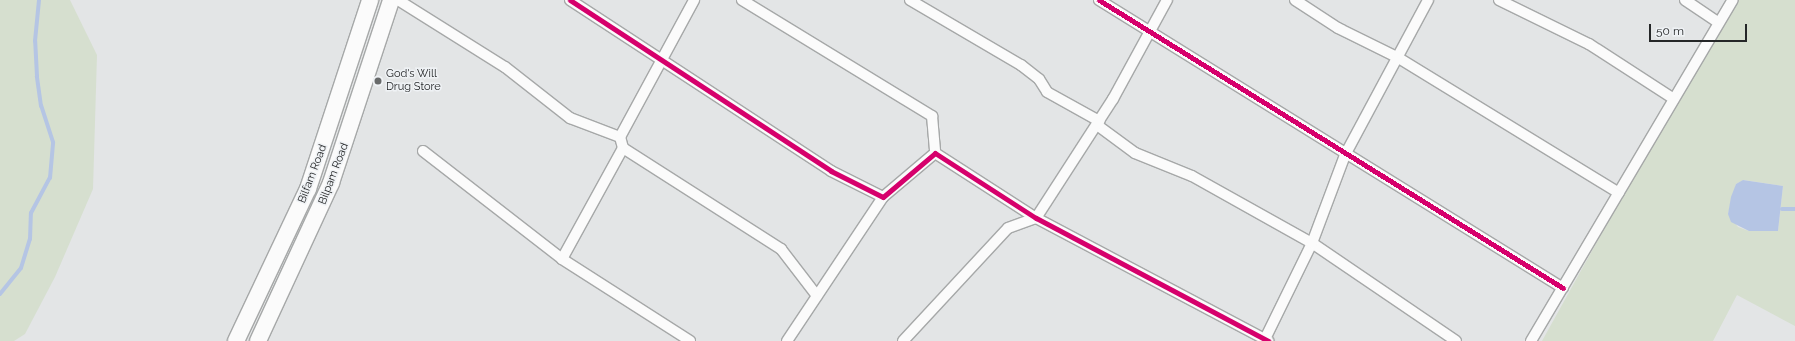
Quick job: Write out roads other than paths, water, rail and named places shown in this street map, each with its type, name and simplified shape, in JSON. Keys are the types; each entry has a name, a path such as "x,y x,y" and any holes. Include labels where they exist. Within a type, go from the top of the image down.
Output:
{"main road":[{"name":"Bilfam Road","path":"236,341 308,189 370,0"},
{"name":"Bilpam Road","path":"258,341 331,183 390,0"}],"street":[{"path":"398,0 505,67 570,118 620,137"},
{"path":"570,0 831,171 883,197"},
{"path":"694,0 660,60 620,137 623,148 781,249 817,296"},
{"path":"742,0 932,116 935,153"},
{"path":"910,0 926,4 1021,65 1039,78 1047,92 1098,123 1134,153 1192,176 1312,243 1456,341"},
{"path":"1099,0 1150,30 1345,155 1563,288"},
{"path":"903,341 1008,228 1036,218 1098,123 1167,0"},
{"path":"1295,0 1338,28 1397,57 1618,193"},
{"path":"935,153 1036,218 1266,340 1312,243 1345,155 1428,0"},
{"path":"1499,0 1589,44 1674,99"},
{"path":"1685,0 1718,22"},
{"path":"1531,341 1718,22 1733,0"},
{"path":"562,259 623,148"},
{"path":"423,151 562,259 690,341"},
{"path":"787,341 883,197 935,153"}],"water":[{"path":"1743,180 1783,186 1778,231 1749,231 1731,222 1728,214 1731,197 1736,184"}],"waterway":[{"path":"0,294 21,268 30,239 31,213 50,178 53,142 41,106 37,76 35,41 39,0"},
{"path":"1782,209 1795,209"}],"place":[{"name":"God's Will Drug Store","path":"378,81"}]}
